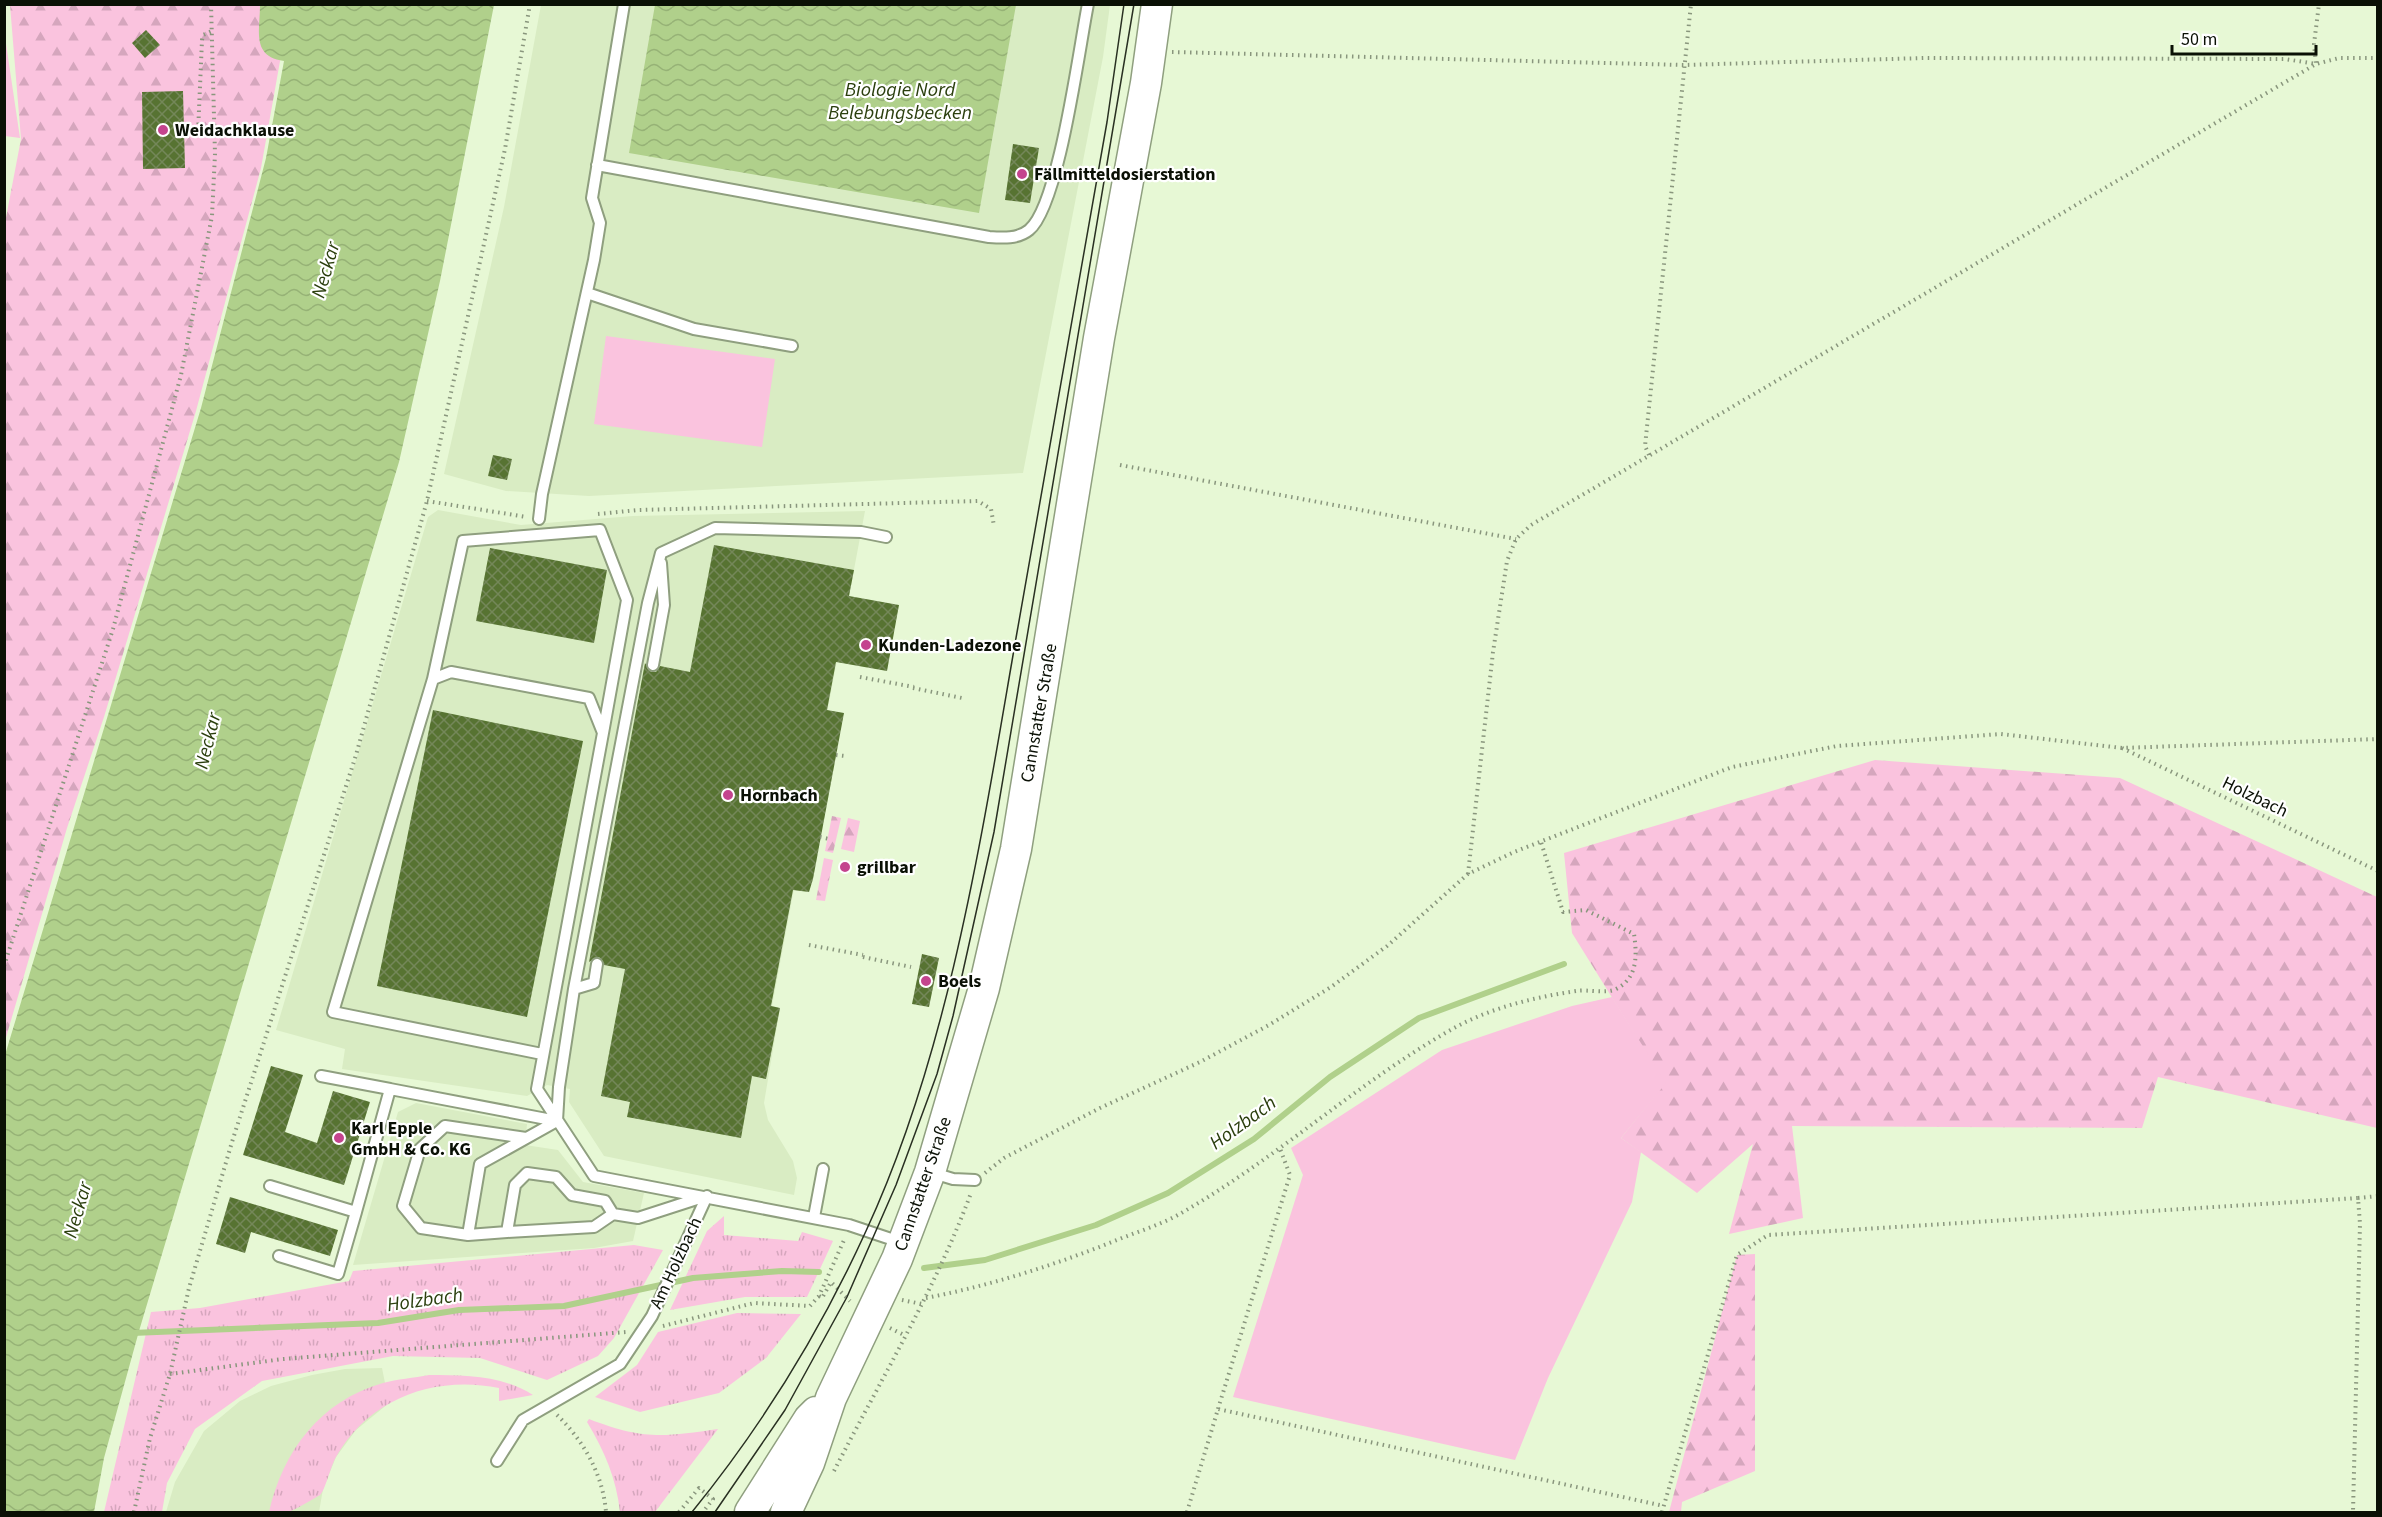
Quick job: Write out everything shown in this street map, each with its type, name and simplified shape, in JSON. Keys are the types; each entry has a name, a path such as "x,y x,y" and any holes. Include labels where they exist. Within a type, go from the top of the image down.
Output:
{"main road":[{"name":"Cannstatter Straße","path":"786,1512 809,1463 831,1398 879,1300 930,1172 984,988 1016,849 1099,338 1157,4"},
{"name":"Cannstatter Straße","path":"750,1512 809,1419 831,1398"}],"lane":[{"path":"539,519 542,494 587,293 600,223 592,198 624,4"},
{"path":"597,165 1010,239 1030,230 1045,206 1059,155 1088,4"},
{"path":"587,293 693,329 792,346"},
{"path":"661,553 715,528 861,532 886,537"},
{"path":"542,1054 333,1012 433,679 463,541 600,530 627,600 537,1089 594,1176 707,1196"},
{"path":"652,665 664,605 661,553"},
{"path":"557,1121 559,1087 574,989 648,603 661,553"},
{"path":"433,679 451,672 589,698 603,733"},
{"path":"574,989 594,983 597,964"},
{"path":"321,1076 557,1121"},
{"path":"279,1256 338,1274 390,1089"},
{"path":"468,1235 480,1164 557,1121"},
{"path":"526,1138 445,1126 420,1149 403,1206 421,1228 468,1235 594,1227 613,1214 638,1218 707,1196"},
{"path":"814,1217 823,1168"},
{"path":"930,1172 953,1179 975,1180"},
{"path":"507,1232 515,1185 527,1173 556,1177 573,1195 606,1201 613,1214"},
{"path":"270,1186 356,1212"},
{"name":"Am Holzbach","path":"497,1461 523,1420 620,1364 652,1316 707,1196 849,1225 903,1243"}],"path":[{"path":"4,966 113,629 182,375 212,216 215,154 211,4"},
{"path":"134,1512 150,1438 170,1374 189,1288 232,1142 356,755 427,501 505,149 530,4"},
{"path":"1649,455 1645,446 1691,4"},
{"path":"2316,64 2314,44 2319,4"},
{"path":"189,133 198,133 202,40 203,35 212,31"},
{"path":"1150,52 1684,65 1925,58 2285,59 2316,64"},
{"path":"1468,874 1493,652 1507,561 1516,539 1532,525 1649,455 2316,64 2339,58 2378,58"},
{"path":"1120,465 1516,539"},
{"path":"427,501 539,519"},
{"path":"594,514 638,510 978,501 991,509 994,526"},
{"path":"860,676 962,698"},
{"path":"833,1473 952,1245 975,1180 1004,1158 1100,1108 1200,1062 1269,1025 1331,987 1387,946 1468,874 1541,842 1732,767 1837,746 2001,734 2122,748 2378,739"},
{"name":"Holzbach","path":"2122,748 2378,872"},
{"path":"836,755 845,756"},
{"path":"820,837 830,839"},
{"path":"927,1296 1024,1274 1083,1254 1175,1217 1226,1185 1374,1078 1452,1029 1502,1007 1542,996 1584,990 1615,990 1629,979 1638,957 1634,934 1586,910 1563,912 1541,842"},
{"path":"809,945 911,967"},
{"path":"1187,1512 1290,1175 1279,1146"},
{"path":"1662,1512 1737,1255 1768,1235 2378,1196"},
{"path":"2353,1512 2360,1236 2358,1198"},
{"path":"170,1374 283,1359 644,1331 754,1303 810,1306 819,1296 837,1259 849,1225"},
{"path":"897,1299 922,1304"},
{"path":"548,1406 579,1440 590,1457 599,1477 606,1512"},
{"path":"1218,1409 1664,1506"},
{"path":"679,1512 699,1488 713,1499 703,1512"}],"shaded area":[{"path":"541,5 1110,5 1103,57 1023,473 589,496 506,491 444,474 504,207"},
{"path":"438,510 521,525 633,516 865,511 772,1006 780,1008 764,1103 768,1120 793,1161 797,1178 794,1195 604,1156 569,1102 570,1089 547,1085 527,1096 342,1069 345,1049 276,1030 428,517"},
{"path":"416,1103 527,1124 525,1145 558,1150 583,1182 644,1193 633,1241 594,1248 353,1265 398,1112"},
{"path":"382,1368 389,1403 356,1430 336,1457 323,1489 319,1512 166,1512 175,1482 204,1431 240,1401 271,1386 312,1375 345,1369"}],"green space":[{"path":"10,5 290,5 261,168 196,411 104,717 67,828 5,1041 4,228 21,139"},
{"path":"5,37 20,138 5,136"},
{"path":"606,336 775,359 762,447 594,424"},
{"path":"1875,760 2120,778 2377,897 2377,1128 2158,1077 2142,1128 1792,1126 1803,1218 1729,1234 1753,1144 1697,1193 1621,1138 1665,1083 1572,933 1564,853"},
{"path":"832,816 841,818 833,853 825,851"},
{"path":"848,818 860,821 854,852 841,849"},
{"path":"824,858 833,860 825,901 816,900"},
{"path":"1612,997 1666,1083 1621,1138 1641,1152 1632,1202 1548,1378 1515,1460 1233,1397 1303,1175 1291,1148 1442,1050 1572,1006"},
{"path":"724,1216 724,1235 798,1241 802,1232 833,1241 807,1297 745,1297 670,1310 707,1231"},
{"path":"634,1245 663,1250 614,1338 598,1356 547,1380 480,1358 393,1356 262,1381 195,1429 167,1483 162,1512 104,1512 151,1312 200,1308 349,1281 353,1271"},
{"path":"1755,1254 1755,1471 1682,1502 1681,1512 1669,1512 1737,1255"},
{"path":"737,1313 801,1314 766,1358 719,1393 640,1412 595,1397 637,1365 658,1332"},
{"path":"429,1375 469,1376 496,1380 521,1388 533,1395 499,1401 499,1388 451,1385 406,1396 385,1406 366,1420 350,1437 336,1457 320,1495 290,1511 269,1512 275,1490 295,1449 323,1416 341,1402 361,1391 383,1383"},
{"path":"589,1419 639,1434 667,1435 718,1429 655,1512 620,1512 613,1476 587,1422"}],"water":[{"name":"Neckar","path":"260,5 494,5 440,281 399,462 139,1331 104,1458 94,1512 5,1512 5,1055 201,408 266,158 284,61 266,54 262,48 259,33"},
{"name":"Biologie Nord Belebungsbecken","path":"655,5 1016,5 979,213 629,153"}],"building":[{"path":"146,30 160,45 145,58 132,43"},
{"name":"Weidachklause","path":"183,91 185,168 143,169 142,92"},
{"name":"Fällmitteldosierstation","path":"1013,144 1039,148 1030,203 1005,200"},
{"path":"493,455 512,459 507,480 488,476"},
{"name":"Hornbach","path":"714,545 854,570 849,596 899,605 887,671 836,662 827,710 844,713 813,879 809,892 793,890 771,1006 780,1008 766,1079 752,1076 741,1138 627,1117 630,1102 601,1096 625,969 604,965 599,957 589,962 645,663 651,672 656,672 660,666 690,672"},
{"path":"490,548 607,570 594,643 476,621"},
{"path":"433,710 583,741 527,1017 377,986"},
{"name":"Boels","path":"922,954 939,958 929,1007 912,1004"},
{"path":"271,1066 303,1075 285,1132 317,1143 333,1091 370,1102 344,1185 243,1155"},
{"path":"230,1197 338,1230 330,1256 251,1232 245,1253 216,1244"}],"waterway":[{"name":"Holzbach","path":"924,1268 985,1260 1096,1225 1168,1193 1254,1139 1330,1077 1419,1018 1564,964"},
{"name":"Holzbach","path":"132,1333 378,1323 459,1310 564,1306 693,1278 782,1271 819,1272"}],"tram line":[{"path":"692,1512 766,1412 829,1305 866,1231 895,1162 920,1089 960,940 976,864 1107,122 1124,4"},
{"path":"715,1512 785,1410 847,1297 896,1185 937,1074 953,1016 994,832 1134,4"}],"place":[{"name":"Weidachklause","path":"163,130"},
{"name":"Fällmitteldosierstation","path":"1022,174"},
{"name":"Kunden-Ladezone","path":"866,645"},
{"name":"Hornbach","path":"728,795"},
{"name":"grillbar","path":"845,867"},
{"name":"Boels","path":"926,981"},
{"name":"Karl Epple GmbH & Co. KG","path":"339,1138"}]}
